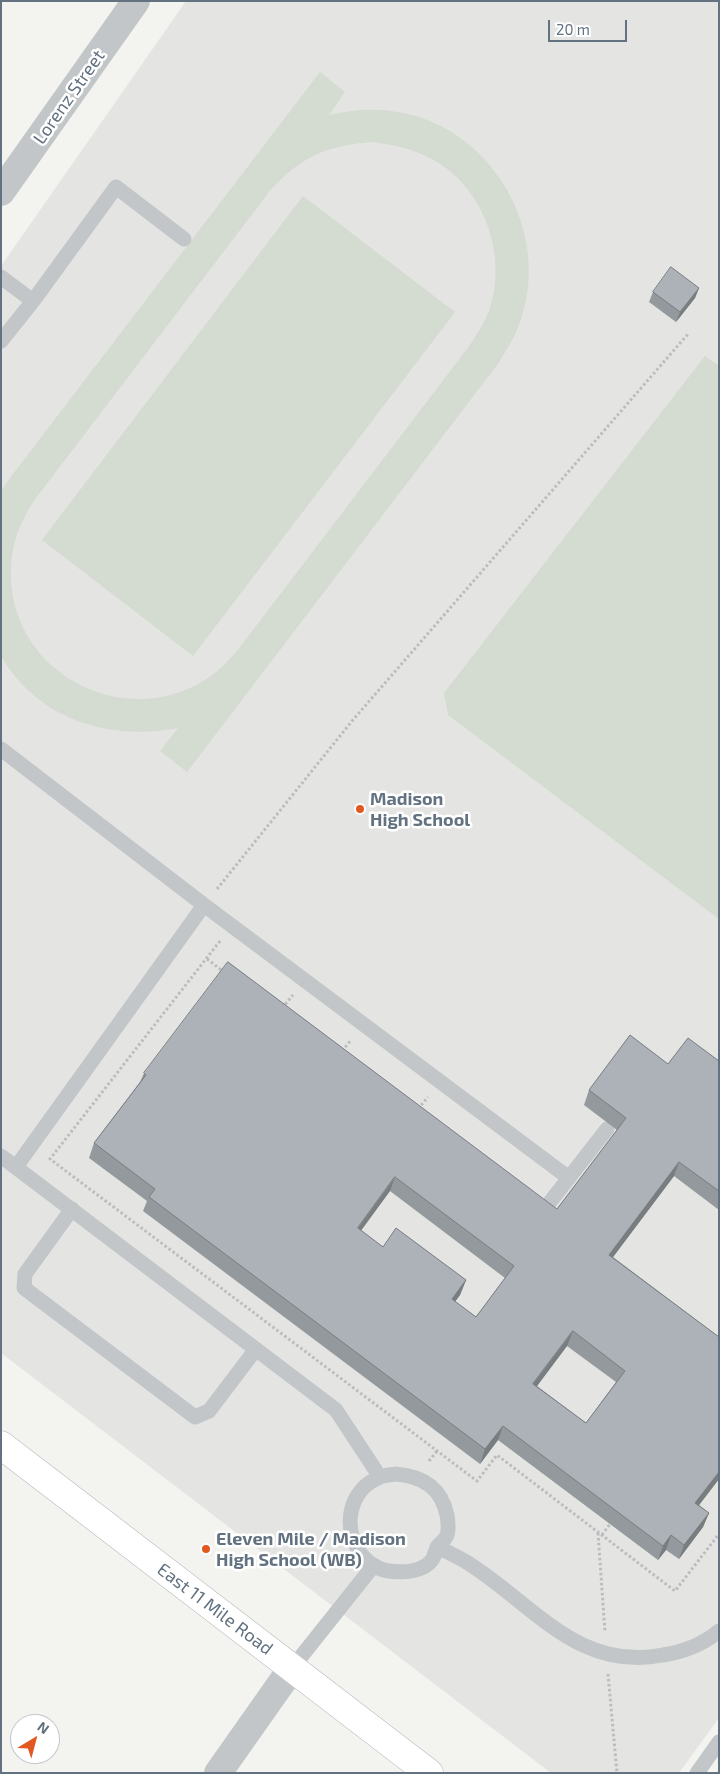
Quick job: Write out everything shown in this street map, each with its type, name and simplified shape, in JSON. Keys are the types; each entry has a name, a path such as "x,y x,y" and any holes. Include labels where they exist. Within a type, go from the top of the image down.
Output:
{"main road":[{"name":"East 11 Mile Road","path":"3,1449 429,1773"}],"street":[{"name":"Lorenz Street","path":"1,192 136,1"},
{"path":"218,1773 292,1668"}],"lane":[{"path":"1,341 33,301 116,187 184,239"},
{"path":"1,277 33,301"},
{"path":"1,749 204,905 569,1178"},
{"path":"16,1167 204,905"},
{"path":"543,1211 607,1129"},
{"path":"1,1156 336,1410 380,1477"},
{"path":"72,1209 25,1274 24,1288 195,1416 209,1411 256,1349"},
{"path":"395,1474 411,1475 425,1482 437,1492 445,1506 448,1521 447,1537 438,1547 432,1560 422,1567 410,1572 385,1571 363,1557 355,1546 350,1533 349,1519 352,1506 368,1484 380,1477 395,1474"},
{"path":"438,1547 474,1567 564,1636 591,1650 630,1658 652,1658 675,1653 693,1646 719,1631"},
{"path":"292,1668 374,1565"},
{"path":"697,1773 719,1742"}],"path":[{"path":"204,905 352,721 688,334"},
{"path":"225,935 50,1159 477,1481 497,1455 675,1591 719,1534"},
{"path":"207,958 230,977"},
{"path":"278,1013 296,991"},
{"path":"337,1057 354,1036"},
{"path":"414,1114 430,1094"},
{"path":"606,1639 600,1534 610,1524"},
{"path":"608,1670 617,1773"}],"shaded area":[{"name":"Madison High School","path":"186,1 719,1 719,1718 679,1773 551,1773 1,1353 1,266"},
{"path":"320,72 345,92 329,115 380,110 397,112 431,121 461,138 486,161 506,188 520,220 528,253 528,288 520,322 510,344 497,365 187,772 160,751 178,728 126,731 101,728 78,721 55,710 35,696 16,678 1,656 1,491","holes":["373,142 408,149 428,157 447,169 464,184 477,203 487,223 493,244 496,267 489,311 483,324 470,345 237,651 210,677 190,688 163,697 135,699 108,695 82,686 59,671 39,652 24,629 14,602 11,584 12,557 15,539 26,514 36,498 280,180 315,155 342,146"]},
{"path":"303,196 455,312 193,656 42,540"},
{"path":"705,356 719,366 719,919 448,715 444,693"}],"building":[{"path":"671,267 699,288 680,312 653,292"},
{"path":"228,962 557,1209 626,1118 589,1090 630,1035 668,1064 688,1038 719,1061 719,1191 679,1162 609,1255 719,1337 719,1472 695,1503 709,1513 684,1545 671,1535 663,1546 503,1426 485,1449 149,1197 155,1189 94,1143 146,1075 144,1073","holes":["395,1177 514,1266 476,1317 452,1299 466,1280 396,1228 383,1247 358,1228","573,1331 625,1371 586,1423 533,1384"]}],"place":[{"name":"Madison High School","path":"360,809"},
{"name":"Eleven Mile / Madison High School (WB)","path":"206,1549"}]}
